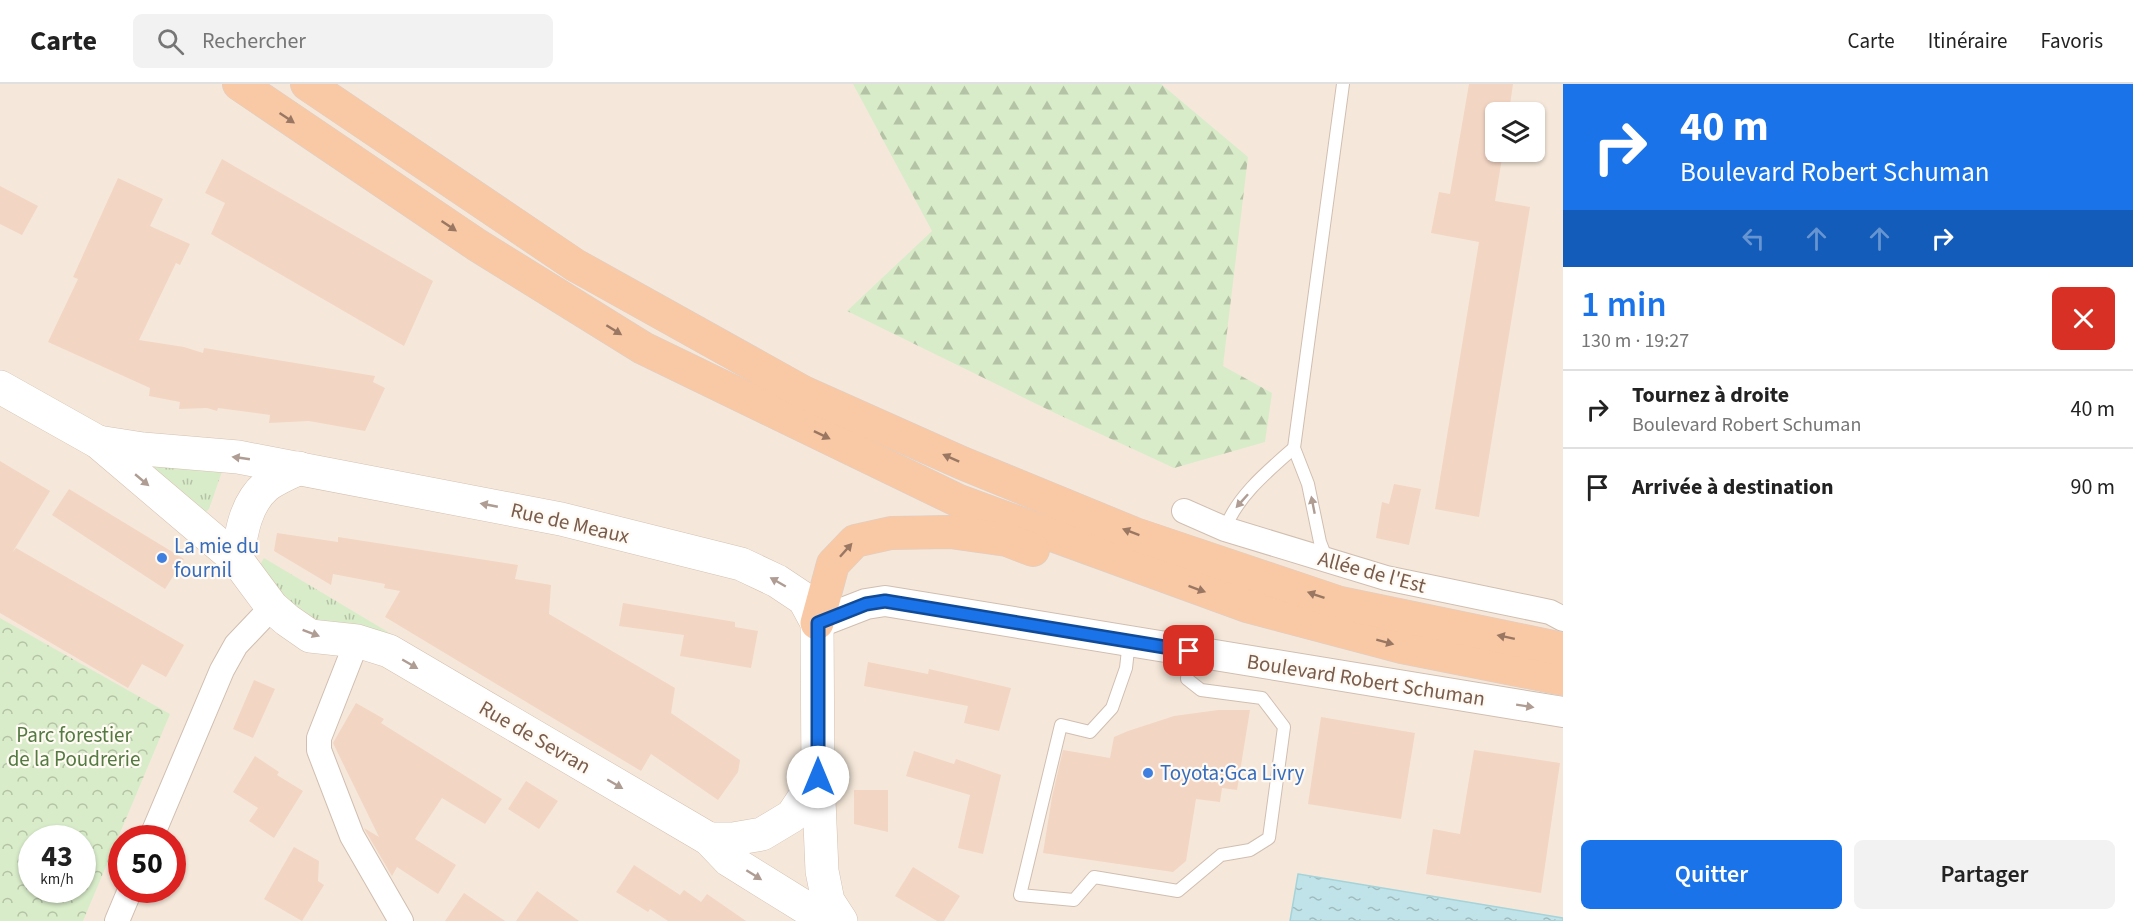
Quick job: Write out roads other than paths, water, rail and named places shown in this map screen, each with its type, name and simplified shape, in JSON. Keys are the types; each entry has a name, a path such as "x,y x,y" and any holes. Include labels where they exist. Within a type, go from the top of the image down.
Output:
{"highway":[{"path":"239,84 477,245 644,348 959,501 1247,606 1402,647 1563,679"},
{"path":"307,84 575,265 814,397 962,463 1136,534 1329,600 1563,649"},
{"path":"818,623 833,564 855,541 891,533 950,532 1007,540 1075,565 1138,568"}],"main road":[{"path":"13,399 98,442 237,560 245,520 253,501 266,486 299,468"},
{"name":"Rue de Meaux","path":"98,442 143,449 238,457 299,468 561,519 741,564 777,581 804,599 818,623"},
{"name":"Rue de Sevran","path":"237,560 272,607 286,620 310,636 357,641 389,651 709,839 729,860 816,914 839,921"},
{"path":"818,623 818,777 822,871 828,901 839,921"},
{"path":"709,839 733,839 762,834 792,816 818,777"}],"street":[{"name":"Allée de l'Est","path":"1184,512 1225,529 1386,578 1559,613"},
{"name":"Boulevard Robert Schuman","path":"818,623 866,604 885,601 1563,712"},
{"path":"156,825 222,670 236,645 272,607"},
{"path":"357,641 319,738 319,750 352,836 401,921"},
{"path":"117,921 125,903"}],"lane":[{"path":"1327,561 1320,542 1308,484 1294,448 1343,84"},
{"path":"1225,529 1232,512 1274,466 1294,448"},
{"path":"1129,641 1126,668 1112,708 1090,732 1061,725 1020,895 1074,900 1094,877 1178,891 1221,855 1250,849 1269,838 1284,727 1262,698 1202,690 1187,679 1189,651"}],"water":[{"path":"1298,874 1563,918 1563,921 1290,921"}],"place":[{"name":"La mie du fournil","path":"162,558"},
{"name":"Toyota;Gca Livry","path":"1148,773"}],"park label":[{"name":"Parc forestier de la Poudrerie","path":"74,747"}]}
